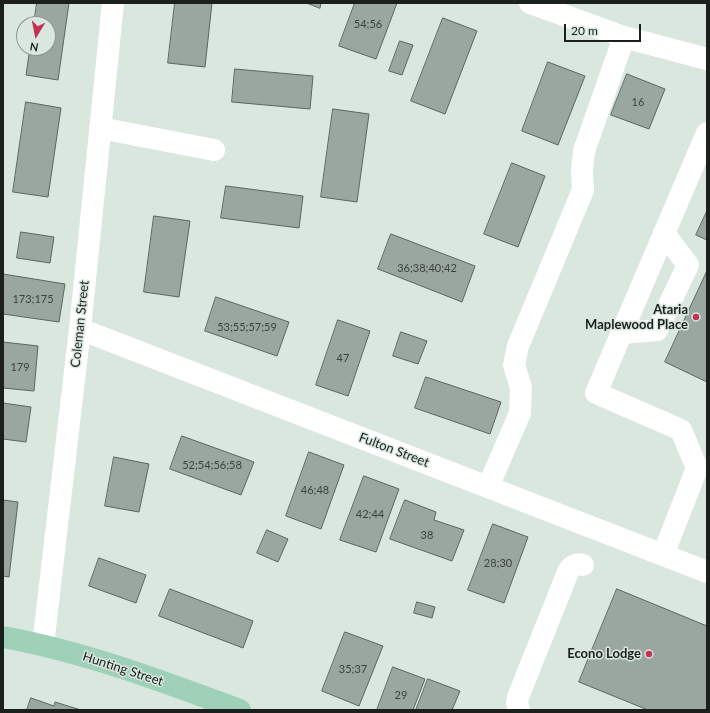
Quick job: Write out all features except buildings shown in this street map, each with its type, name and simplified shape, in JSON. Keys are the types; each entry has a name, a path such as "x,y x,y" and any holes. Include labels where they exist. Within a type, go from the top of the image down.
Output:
{"main road":[{"name":"Hunting Street","path":"3,637 43,645 148,676 240,710"}],"street":[{"name":"Coleman Street","path":"43,645 80,329 113,3"},
{"path":"530,3 624,37 707,60"},
{"path":"488,487 520,413 521,388 514,365 518,346 583,190 582,171 584,151 624,37"},
{"path":"100,128 214,150"},
{"path":"663,555 697,468 681,430 596,393 707,133"},
{"path":"622,333 657,330 688,265 664,234"},
{"name":"Fulton Street","path":"80,329 707,572"},
{"path":"519,710 517,703 518,697 568,572 573,566 578,564 583,565"}],"place":[{"name":"Ataria Maplewood Place","path":"696,317"},
{"name":"Econo Lodge","path":"649,654"}]}
